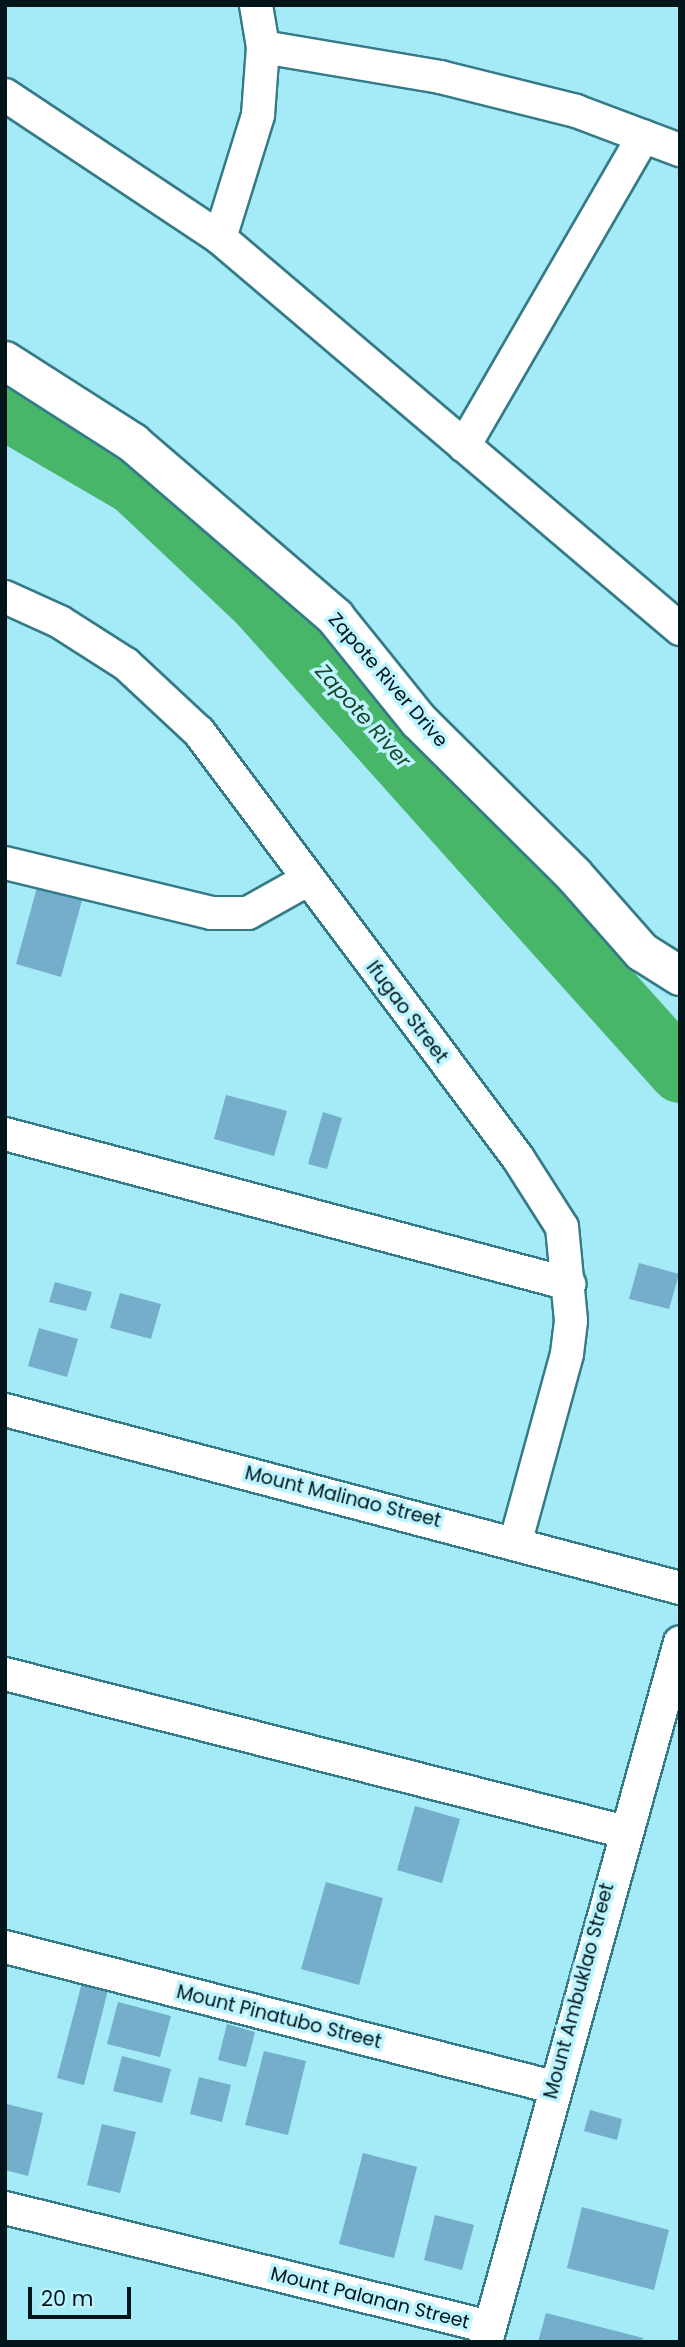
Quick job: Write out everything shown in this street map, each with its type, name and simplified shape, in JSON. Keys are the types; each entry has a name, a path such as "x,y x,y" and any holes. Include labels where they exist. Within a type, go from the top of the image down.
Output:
{"street":[{"path":"219,239 258,115 263,47 256,5"},
{"path":"263,47 440,77 576,111 680,150"},
{"path":"5,95 219,239 680,628"},
{"path":"464,446 644,136"},
{"name":"Zapote River Drive","path":"5,361 133,443 335,617 419,721 575,875 642,952 680,976"},
{"name":"Ifugao Street","path":"5,597 60,622 126,664 190,724 266,815 307,880 518,1158 562,1227 569,1283 567,1354 516,1541"},
{"path":"5,863 211,913 247,913 307,880"},
{"path":"5,1134 569,1283"},
{"name":"Mount Malinao Street","path":"5,1410 516,1541 680,1588"},
{"name":"Mount Ambuklao Street","path":"488,2334 622,1832 680,1642"},
{"path":"5,1674 622,1832"},
{"name":"Mount Pinatubo Street","path":"5,1947 553,2087"},
{"name":"Mount Palanan Street","path":"5,2208 488,2334"}],"building":[{"path":"39,880 84,893 61,977 16,964"},
{"path":"226,1095 287,1111 274,1156 214,1139"},
{"path":"323,1112 342,1118 327,1169 308,1164"},
{"path":"639,1263 679,1274 669,1309 629,1299"},
{"path":"55,1282 92,1292 86,1311 49,1302"},
{"path":"120,1293 161,1304 151,1339 110,1328"},
{"path":"39,1328 78,1339 67,1377 28,1366"},
{"path":"415,1806 460,1819 442,1883 397,1870"},
{"path":"326,1882 383,1898 359,1985 301,1969"},
{"path":"83,1979 109,1986 84,2085 57,2078"},
{"path":"118,2002 171,2016 160,2057 107,2044"},
{"path":"227,2024 255,2032 246,2067 218,2060"},
{"path":"264,2051 306,2061 288,2135 245,2125"},
{"path":"122,2056 171,2069 162,2103 113,2091"},
{"path":"199,2077 231,2085 222,2122 190,2114"},
{"path":"7,2104 43,2113 28,2176 5,2170"},
{"path":"590,2110 622,2119 617,2140 584,2131"},
{"path":"102,2124 136,2132 120,2193 87,2185"},
{"path":"363,2153 417,2167 394,2258 339,2244"},
{"path":"582,2207 669,2230 654,2290 567,2268"},
{"path":"435,2215 474,2225 462,2270 424,2260"},
{"path":"546,2313 643,2338 642,2342 538,2342"}],"waterway":[{"name":"Zapote River","path":"5,408 134,483 259,601 680,1071"}]}
